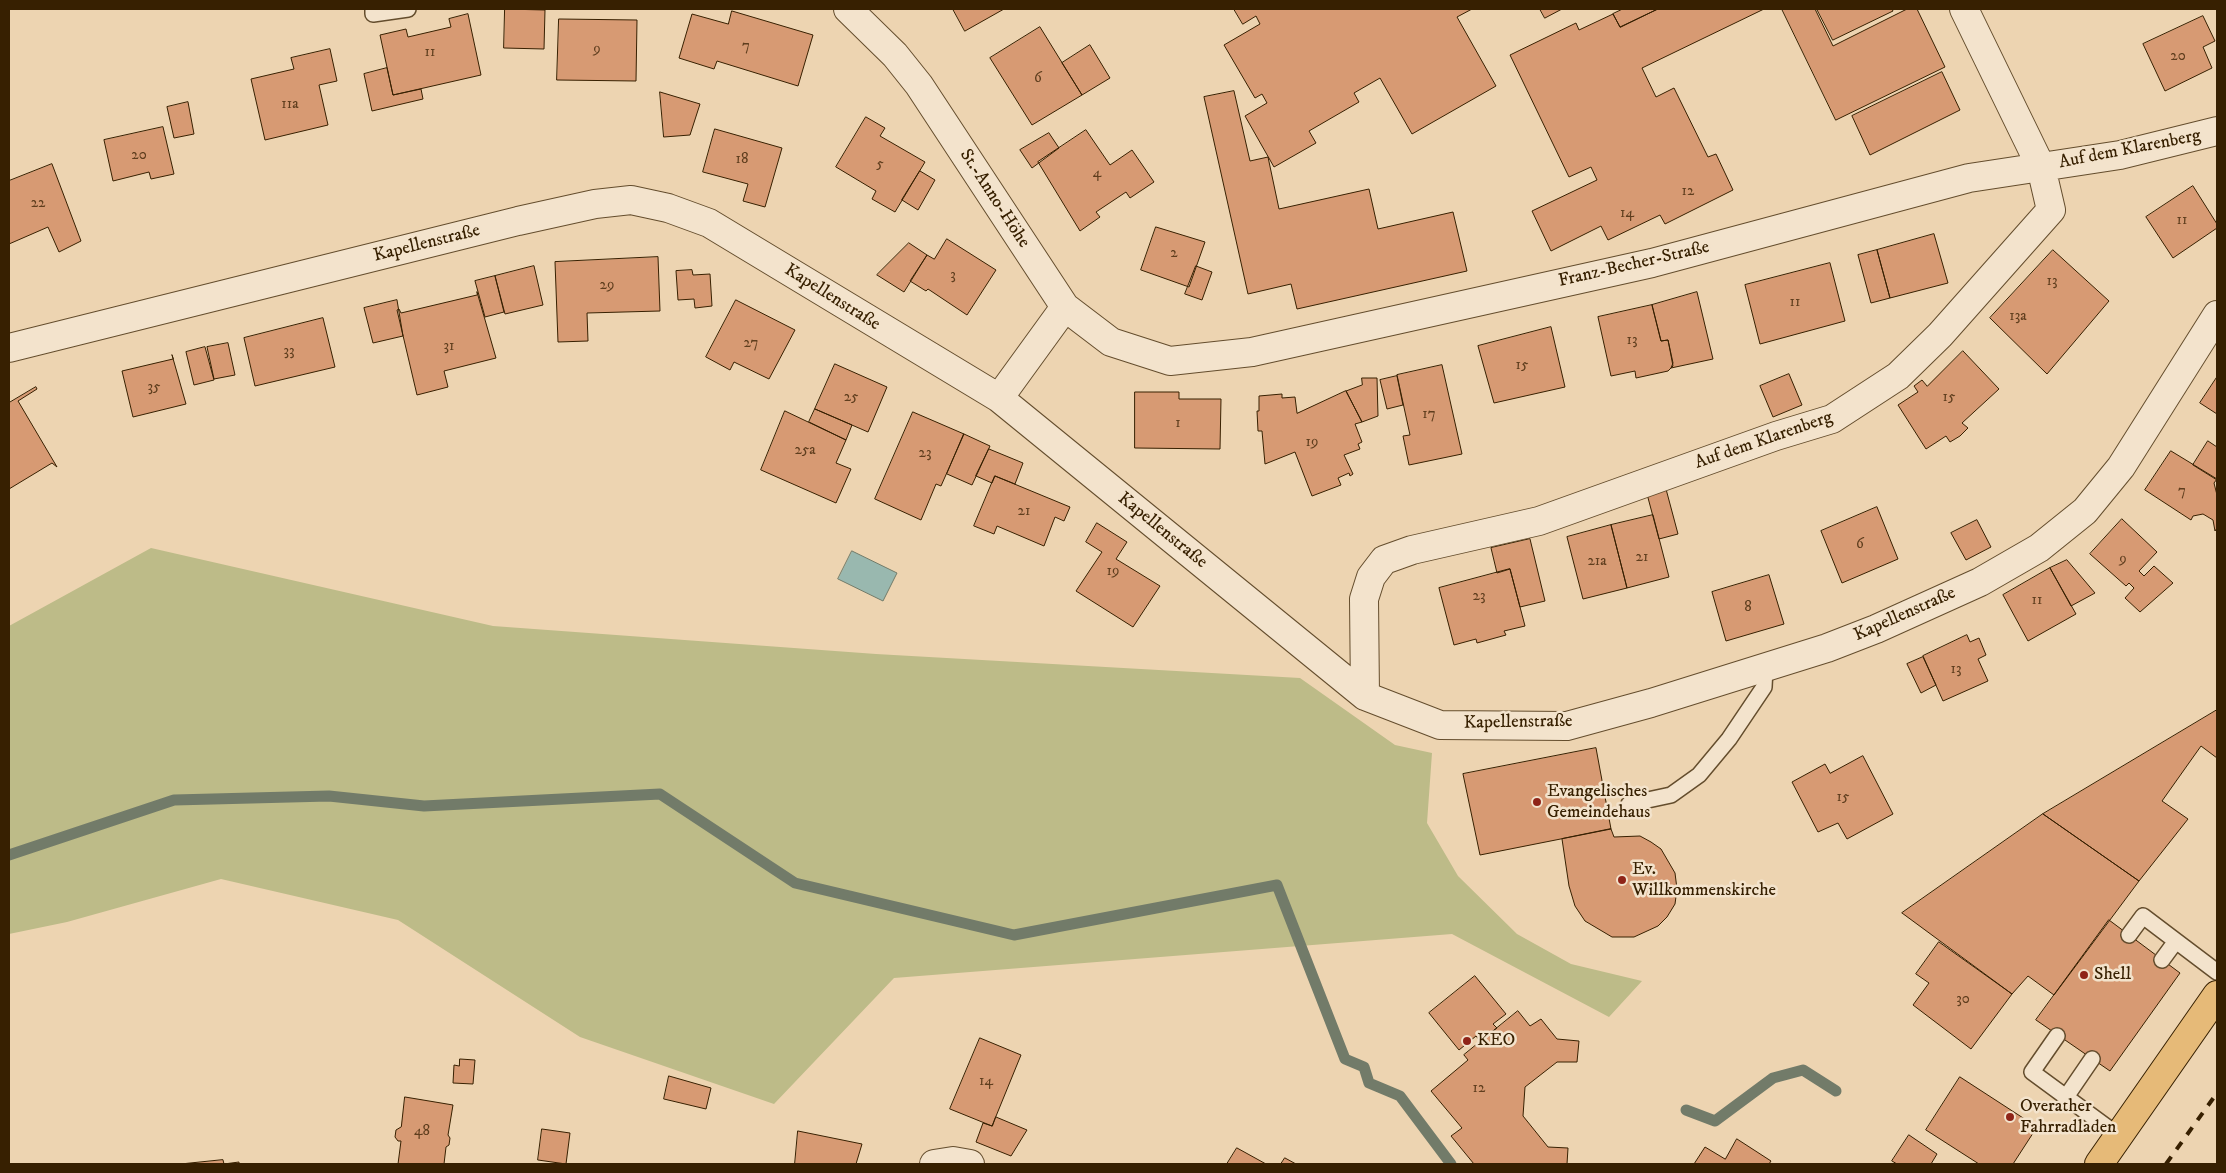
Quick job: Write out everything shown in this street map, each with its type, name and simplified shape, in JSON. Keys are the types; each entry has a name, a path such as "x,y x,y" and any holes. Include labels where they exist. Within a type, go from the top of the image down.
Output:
{"main road":[{"path":"2099,1164 2217,995"}],"street":[{"name":"St.-Anno-Höhe","path":"848,9 895,55 919,85 1065,307"},
{"path":"1964,9 2041,167"},
{"name":"Auf dem Klarenberg","path":"1365,696 1364,599 1371,577 1384,560 1412,550 1539,521 1776,436 1832,419 1898,376 1940,336 2050,210 2041,167 2120,155 2217,131"},
{"name":"Franz-Becher-Straße","path":"1065,307 1112,342 1170,361 1252,352 1652,263 1969,178 2041,167"},
{"name":"Kapellenstraße","path":"9,348 518,221 595,204 631,200 668,208 709,223 999,398 1365,696 1440,724 1567,726 1766,668 1876,630 1980,582 2039,548 2085,511 2121,467 2217,316"},
{"path":"999,398 1065,307"},
{"path":"934,1164 953,1160 970,1164"}],"lane":[{"path":"373,9 373,14 408,9"},
{"path":"1628,804 1670,795 1699,775 1729,739 1764,687 1766,668"},
{"path":"2129,935 2143,916 2217,972"},
{"path":"2162,960 2176,941"},
{"path":"2057,1036 2032,1072 2119,1136"},
{"path":"2066,1097 2092,1059"}],"shaded area":[{"path":"151,548 493,626 876,654 1300,678 1395,745 1432,753 1427,823 1458,876 1517,934 1571,964 1642,981 1609,1017 1452,934 894,978 774,1104 580,1037 398,920 221,879 67,922 9,934 9,626"}],"water":[{"path":"852,551 897,573 883,601 838,579"}],"building":[{"path":"505,9 545,10 544,49 504,48"},
{"path":"953,9 1004,9 965,31"},
{"path":"1234,9 1472,9 1457,17 1496,86 1412,134 1380,78 1354,93 1359,102 1309,131 1316,143 1274,167 1245,116 1267,103 1262,94 1255,98 1224,45 1260,24 1256,16 1243,24"},
{"path":"1540,9 1562,9 1545,18"},
{"path":"1623,9 1658,9 1620,27 1613,14"},
{"path":"1658,9 1764,9 1642,68 1656,97 1674,88 1708,157 1716,154 1733,190 1665,224 1660,215 1608,240 1601,226 1551,251 1532,211 1597,180 1591,167 1569,177 1510,55 1576,23 1579,30 1613,14 1620,27"},
{"path":"1782,9 1815,9 1833,46 1907,9 1917,9 1945,67 1836,120"},
{"path":"1817,9 1892,9 1893,11 1833,40"},
{"path":"732,11 813,35 798,86 717,61 714,69 679,58 692,14 728,24"},
{"path":"468,14 481,75 393,95 380,35 406,29 408,37 451,27 449,19"},
{"path":"2203,16 2215,41 2203,47 2212,68 2165,91 2143,44"},
{"path":"559,19 637,20 636,81 557,80"},
{"path":"1040,27 1082,95 1032,125 990,58"},
{"path":"1090,45 1110,78 1082,95 1062,63"},
{"path":"330,49 337,81 319,85 328,125 265,140 251,79 294,69 291,58"},
{"path":"387,68 393,95 421,89 423,99 372,111 364,74"},
{"path":"1942,72 1960,110 1870,155 1852,116"},
{"path":"1234,91 1250,161 1268,157 1279,209 1369,189 1378,229 1453,212 1467,271 1297,309 1291,284 1248,294 1204,97"},
{"path":"660,92 700,104 690,135 664,137"},
{"path":"188,102 194,134 174,138 167,107"},
{"path":"866,117 885,128 880,136 925,162 895,212 872,199 876,191 836,167"},
{"path":"163,127 174,174 151,179 149,172 113,181 104,140"},
{"path":"715,129 782,148 765,207 743,201 748,184 703,172"},
{"path":"1086,130 1110,165 1132,150 1154,182 1130,198 1126,192 1096,212 1100,217 1080,231 1038,162"},
{"path":"1049,133 1059,148 1032,168 1020,150"},
{"path":"52,164 81,241 59,252 48,227 9,244 9,181"},
{"path":"920,171 935,180 918,210 902,200"},
{"path":"2193,186 2217,224 2217,228 2173,258 2146,217"},
{"path":"1156,227 1205,242 1189,287 1141,270"},
{"path":"1934,234 1948,283 1890,298 1877,250"},
{"path":"947,239 996,270 967,315 928,289 926,291 910,281 927,255 934,259"},
{"path":"909,243 927,255 904,292 877,275"},
{"path":"1877,250 1890,298 1871,303 1858,255"},
{"path":"2053,250 2109,301 2047,374 1990,318"},
{"path":"658,257 660,311 587,313 588,341 558,342 555,262"},
{"path":"1830,263 1845,321 1760,344 1745,285"},
{"path":"534,266 543,305 505,314 495,276"},
{"path":"1196,266 1212,272 1202,300 1185,294"},
{"path":"692,270 693,275 710,274 712,306 695,308 694,299 678,300 676,271"},
{"path":"495,276 504,312 485,317 475,281"},
{"path":"477,292 496,358 444,371 448,387 417,395 397,310 399,309 401,313 477,295"},
{"path":"1697,292 1713,359 1671,368 1673,363 1668,340 1661,341 1652,305"},
{"path":"397,300 403,336 373,343 364,308"},
{"path":"736,300 795,330 769,379 734,362 730,370 706,357"},
{"path":"1652,305 1661,341 1668,340 1673,366 1668,371 1636,378 1635,371 1611,376 1598,317"},
{"path":"323,318 335,367 255,386 244,338"},
{"path":"1551,327 1565,387 1494,403 1478,346"},
{"path":"228,343 235,375 214,379 207,347"},
{"path":"205,347 214,380 194,385 186,352"},
{"path":"1963,351 1999,389 1962,423 1968,428 1960,436 1950,442 1946,436 1926,449 1898,405 1918,392 1914,386 1922,380 1927,386"},
{"path":"172,355 186,404 133,417 122,371 173,359"},
{"path":"835,364 887,387 868,432 815,409"},
{"path":"1442,365 1462,454 1409,465 1403,436 1410,435 1397,375"},
{"path":"1789,374 1802,405 1773,417 1760,386"},
{"path":"1397,376 1403,405 1387,409 1380,380"},
{"path":"2217,377 2217,414 2200,403"},
{"path":"1362,378 1377,378 1378,416 1362,422 1346,391 1362,385"},
{"path":"36,387 37,389 18,401 57,467 52,463 9,489 9,403"},
{"path":"1346,391 1362,422 1355,424 1362,442 1358,444 1360,449 1344,455 1353,474 1350,476 1349,473 1338,478 1341,485 1312,496 1295,452 1265,464 1262,431 1258,431 1257,411 1259,411 1259,396 1282,394 1282,398 1295,397 1297,413"},
{"path":"1135,392 1179,392 1179,399 1221,399 1220,449 1135,448"},
{"path":"815,409 852,425 846,440 809,422"},
{"path":"785,411 846,440 836,463 851,469 836,503 761,470"},
{"path":"913,412 964,434 941,486 936,484 921,520 875,499"},
{"path":"964,434 990,446 972,485 947,474"},
{"path":"2208,441 2217,447 2217,480 2193,465"},
{"path":"989,449 1023,463 1015,484 995,476 992,483 976,476"},
{"path":"2171,451 2217,479 2214,483 2217,495 2217,528 2215,531 2213,520 2203,514 2193,516 2191,520 2145,490"},
{"path":"995,476 1070,507 1064,521 1055,517 1044,546 997,526 994,534 974,526"},
{"path":"1666,489 1678,534 1659,539 1647,494"},
{"path":"1877,507 1898,559 1842,583 1821,531"},
{"path":"1653,515 1669,577 1627,588 1611,525"},
{"path":"2122,519 2157,552 2139,571 2144,576 2154,566 2173,583 2140,612 2125,598 2134,588 2129,583 2126,586 2090,554"},
{"path":"1977,520 1991,547 1966,560 1951,533"},
{"path":"1097,523 1127,542 1116,559 1160,586 1133,627 1076,591 1102,552 1086,542"},
{"path":"1611,525 1627,588 1583,599 1567,537"},
{"path":"1530,539 1545,601 1520,607 1510,569 1497,573 1491,548"},
{"path":"2067,560 2095,593 2071,606 2050,568"},
{"path":"2050,568 2076,614 2028,641 2003,595"},
{"path":"1510,569 1525,626 1504,631 1506,635 1477,643 1476,639 1454,645 1439,588"},
{"path":"1769,575 1784,624 1726,641 1712,592"},
{"path":"1967,635 1970,642 1979,638 1986,655 1978,659 1988,681 1943,701 1923,656"},
{"path":"1923,657 1936,685 1921,693 1907,664"},
{"path":"2217,710 2217,758 2201,746 2162,801 2188,819 2139,881 2043,814"},
{"name":"Evangelisches Gemeindehaus","path":"1596,748 1611,829 1480,855 1463,774"},
{"path":"1863,756 1893,814 1847,839 1838,823 1818,832 1792,782 1825,764 1830,773"},
{"path":"2043,814 2139,881 2054,995 2028,976 2012,994 1902,913"},
{"name":"Ev. Willkommenskirche","path":"1611,829 1614,837 1640,836 1651,842 1661,849 1675,873 1677,889 1675,904 1667,917 1658,926 1634,937 1612,937 1585,921 1575,906 1569,886 1562,839"},
{"path":"2109,920 2180,973 2110,1071 2036,1020"},
{"path":"1939,942 2012,994 1971,1049 1913,1005 1929,983 1916,974"},
{"path":"1475,976 1506,1014 1493,1024 1497,1028 1480,1041 1476,1036 1459,1050 1429,1013"},
{"path":"1518,1011 1530,1026 1541,1019 1557,1039 1579,1041 1577,1062 1557,1062 1525,1087 1523,1116 1548,1147 1568,1148 1567,1164 1474,1164 1451,1136 1462,1128 1431,1091 1468,1060 1464,1055"},
{"path":"980,1038 1021,1055 992,1126 950,1109"},
{"path":"460,1059 475,1060 473,1084 453,1083 454,1065 459,1066"},
{"path":"669,1076 711,1088 706,1109 664,1099"},
{"path":"1960,1077 2037,1127 2013,1164 1979,1164 1926,1130"},
{"path":"405,1097 453,1105 448,1135 450,1138 449,1145 446,1147 444,1164 398,1164 401,1141 398,1141 395,1137 396,1130 401,1127"},
{"path":"996,1117 1027,1130 1011,1156 976,1142 983,1123 992,1126"},
{"path":"542,1129 570,1133 566,1164 538,1160"},
{"path":"798,1131 862,1144 856,1164 795,1164"},
{"path":"1909,1135 1937,1154 1931,1164 1897,1164 1892,1161"},
{"path":"1737,1139 1771,1161 1769,1164 1694,1164 1705,1147 1725,1159"},
{"path":"1237,1148 1266,1164 1227,1164"},
{"path":"1285,1158 1296,1164 1281,1164"},
{"path":"223,1160 224,1164 181,1164"}],"waterway":[{"path":"9,855 174,800 329,796 424,806 660,794 795,883 1014,935 1277,885 1345,1059 1364,1067 1369,1083 1400,1096 1451,1164"},
{"path":"1686,1110 1715,1121 1773,1078 1803,1070 1836,1091"}],"railway":[{"path":"2166,1164 2217,1093"}],"place":[{"name":"Evangelisches Gemeindehaus","path":"1537,802"},
{"name":"Ev. Willkommenskirche","path":"1622,880"},
{"name":"Shell","path":"2084,975"},
{"name":"KEO","path":"1467,1041"},
{"name":"Overather Fahrradladen","path":"2010,1117"}]}
